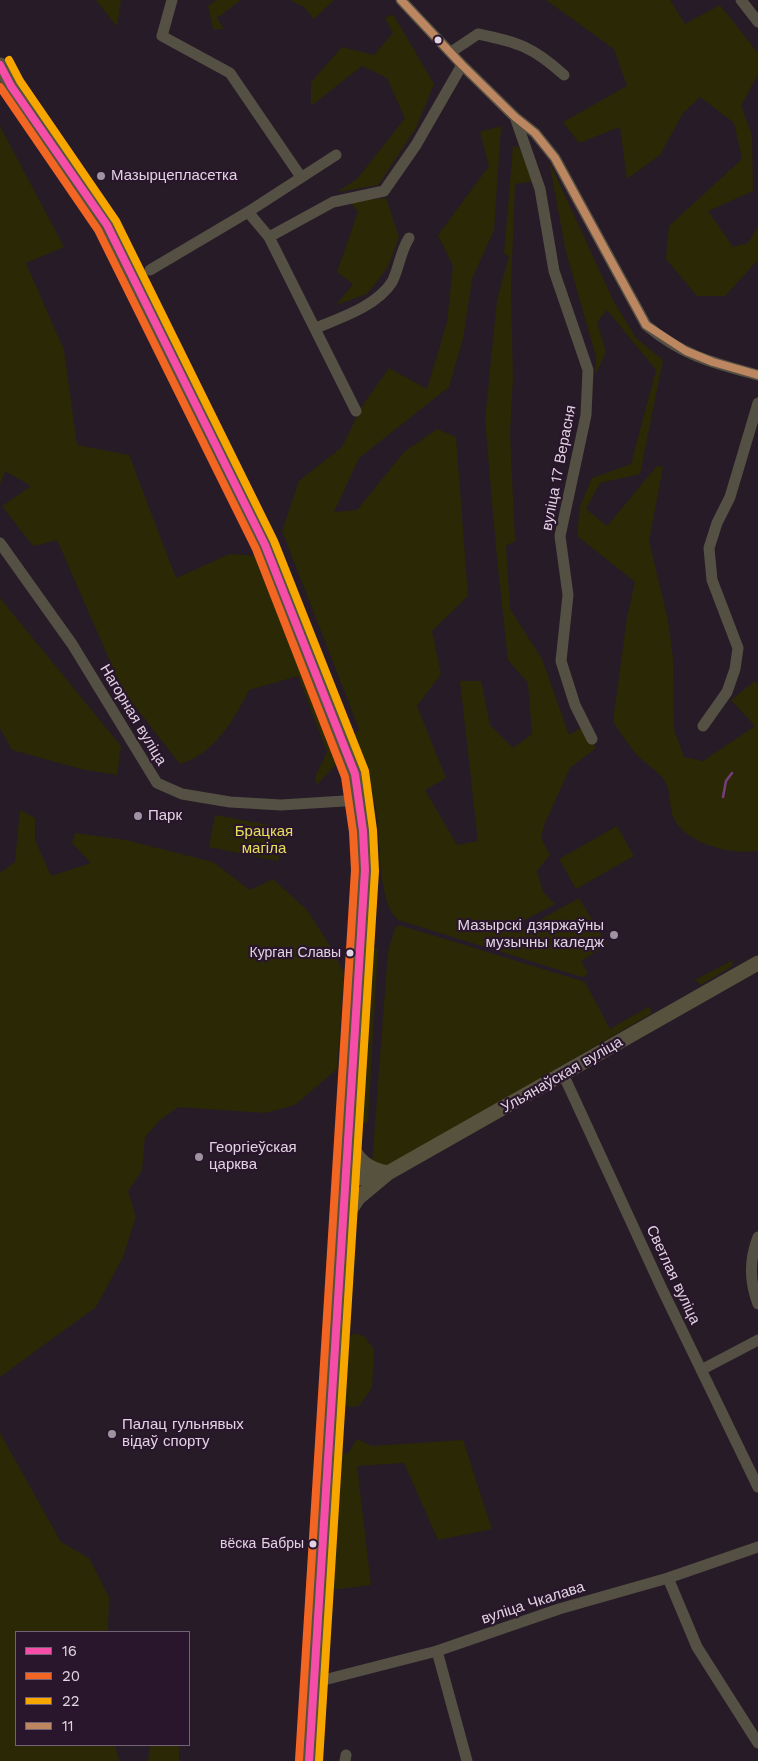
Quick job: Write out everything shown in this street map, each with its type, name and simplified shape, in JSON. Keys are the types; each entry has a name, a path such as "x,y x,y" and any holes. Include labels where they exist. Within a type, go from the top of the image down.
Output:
{"main road":[{"path":"0,65 11,86 107,226 138,284 265,545 348,752 360,800 365,870 310,1761"},
{"name":"Ульянаўская вуліца","path":"344,1222 353,1203 388,1173 758,964"},
{"path":"348,1142 361,1162 370,1168 388,1173"},
{"path":"346,1179 388,1173"},
{"path":"346,1179 351,1186 369,1189"}],"street":[{"path":"172,0 162,36 230,72 301,177"},
{"name":"вуліца 17 Верасня","path":"401,0 462,65 515,117 535,133 555,158 646,325 668,344 705,361 758,375"},
{"path":"741,0 758,22"},
{"path":"451,52 478,34 514,41 544,57 564,75"},
{"path":"269,237 333,202 384,191 416,145 462,65"},
{"name":"вуліца 17 Верасня","path":"515,117 540,190 554,271 588,370 586,415 560,536 568,595 561,661 575,705 592,739"},
{"path":"150,270 248,212 336,155"},
{"path":"248,212 269,237 356,411"},
{"path":"316,328 366,307 391,282 408,238"},
{"path":"703,726 727,692 735,669 738,648 712,580 709,548 717,523 730,496 758,403"},
{"name":"Нагорная вуліца","path":"0,543 72,644 157,783 182,794 230,802 280,805 360,800"},
{"name":"Светлая вуліца","path":"563,1074 701,1370 758,1487"},
{"path":"758,1237 750,1263 752,1288 758,1304"},
{"path":"701,1370 758,1340"},
{"name":"вуліца Чкалава","path":"316,1682 436,1650 559,1609 668,1578 758,1547"},
{"path":"668,1578 697,1647 758,1743"},
{"path":"436,1650 467,1761"}],"green space":[{"path":"96,0 121,0 117,27"},
{"path":"216,0 241,0 217,18 224,29 213,29 208,6"},
{"path":"290,0 334,0 314,19 304,7"},
{"path":"546,0 670,0 685,24 720,5 758,53 758,74 741,106 752,135 753,191 708,211 733,247 748,243 758,226 758,260 725,296 697,296 666,259 669,226 742,159 734,123 700,97 683,113 660,155 627,179 620,127 579,143 563,122 627,86 614,49"},
{"path":"393,14 434,84 416,128 378,185 337,192 357,179 405,118 387,78 362,66 311,106 311,82 342,47 374,55 393,33 385,18"},
{"path":"0,126 64,247 26,263 64,350 77,445 129,455 176,578 230,554 258,556 326,718 338,762 317,785 315,777 327,752 298,676 249,690 230,724 213,744 203,753 180,764 123,691 57,540 33,546 2,506 31,486 5,471 0,485"},
{"path":"501,126 494,230 472,279 463,339 449,387 359,458 334,512 357,510 404,452 437,429 456,437 468,596 432,631 441,674 417,706 446,778 425,790 457,845 478,841 460,681 481,681 490,725 513,748 532,734 528,683 508,660 485,420 497,300 509,256 504,254 513,146 519,147 533,181 515,184 511,289 513,378 510,433 515,541 506,546 510,609 542,659 569,735 582,727 596,748 570,768 545,823 541,838 550,855 537,871 543,892 555,904 514,926 517,933 579,898 607,945 581,961 588,974 582,977 398,920 391,911 383,886 375,806 355,734 359,729 282,531 299,481 342,447 362,406 389,368 427,389 447,322 453,266 438,235 489,166 480,132"},
{"path":"549,161 614,302 636,338 663,360 640,474 600,483 586,509 607,526 657,466 663,467 649,541 668,620 673,659 674,730 684,757 703,761 755,726 731,700 755,681 758,685 758,851 735,851 710,846 698,841 679,826 673,817 669,791 664,779 638,756 613,722 627,617 635,582 577,536 580,507 592,478 631,464 656,370 607,310 597,322 606,352 595,376 596,357 566,252"},
{"path":"386,198 399,237 388,267 367,294 336,305 353,284 337,272 358,212 350,202"},
{"path":"0,598 121,746 117,775 81,769 12,750 0,728"},
{"path":"20,810 35,818 35,840 51,876 91,863 72,843 75,833 126,840 213,862 250,890 273,879 307,910 332,949 344,973 337,1069 295,1105 265,1113 178,1107 159,1121 145,1137 142,1171 128,1191 136,1217 123,1257 96,1307 0,1377 0,873 15,862"},
{"name":"Брацкая магіла","path":"215,815 285,828 278,861 209,847"},
{"path":"617,826 634,856 576,889 559,859"},
{"path":"399,925 585,982 610,1029 650,1006 651,1014 389,1165 382,1167 372,1164 388,951 395,928"},
{"path":"368,947 378,948 368,1122 359,1125"},
{"path":"733,960 732,966 701,985 695,980"},
{"path":"354,1333 364,1336 374,1349 372,1388 359,1406 350,1407 342,1403 347,1340"},
{"path":"0,1433 61,1542 89,1558 109,1597 108,1631 15,1631 15,1746 115,1746 119,1761 0,1761"},
{"path":"357,1439 372,1446 463,1440 492,1529 438,1540 404,1463 357,1466 371,1585 331,1590 324,1586 334,1456 348,1453"},
{"path":"150,1746 179,1746 179,1761 148,1761"}],"waterway":[{"path":"723,797 726,781 732,773"}],"transit line":[{"name":"11","path":"401,0 462,65 515,117 535,133 555,158 646,325 686,351 713,362 758,375"},
{"name":"22","path":"9,60 20,81 116,221 274,541 365,771 373,830 375,871 319,1761"},
{"name":"16","path":"0,65 11,86 107,225 265,545 355,774 363,831 365,870 309,1761"},
{"name":"20","path":"0,87 98,230 256,549 345,777 353,832 355,870 299,1760"}],"place":[{"name":"Мазырцепласетка","path":"101,176"},
{"name":"Парк","path":"138,816"},
{"name":"Мазырскі дзяржаўны музычны каледж","path":"614,935"},
{"name":"Курган Славы","path":"350,953"},
{"name":"Георгіеўская царква","path":"199,1157"},
{"name":"Палац гульнявых відаў спорту","path":"112,1434"},
{"name":"вёска Бабры","path":"313,1544"}]}
